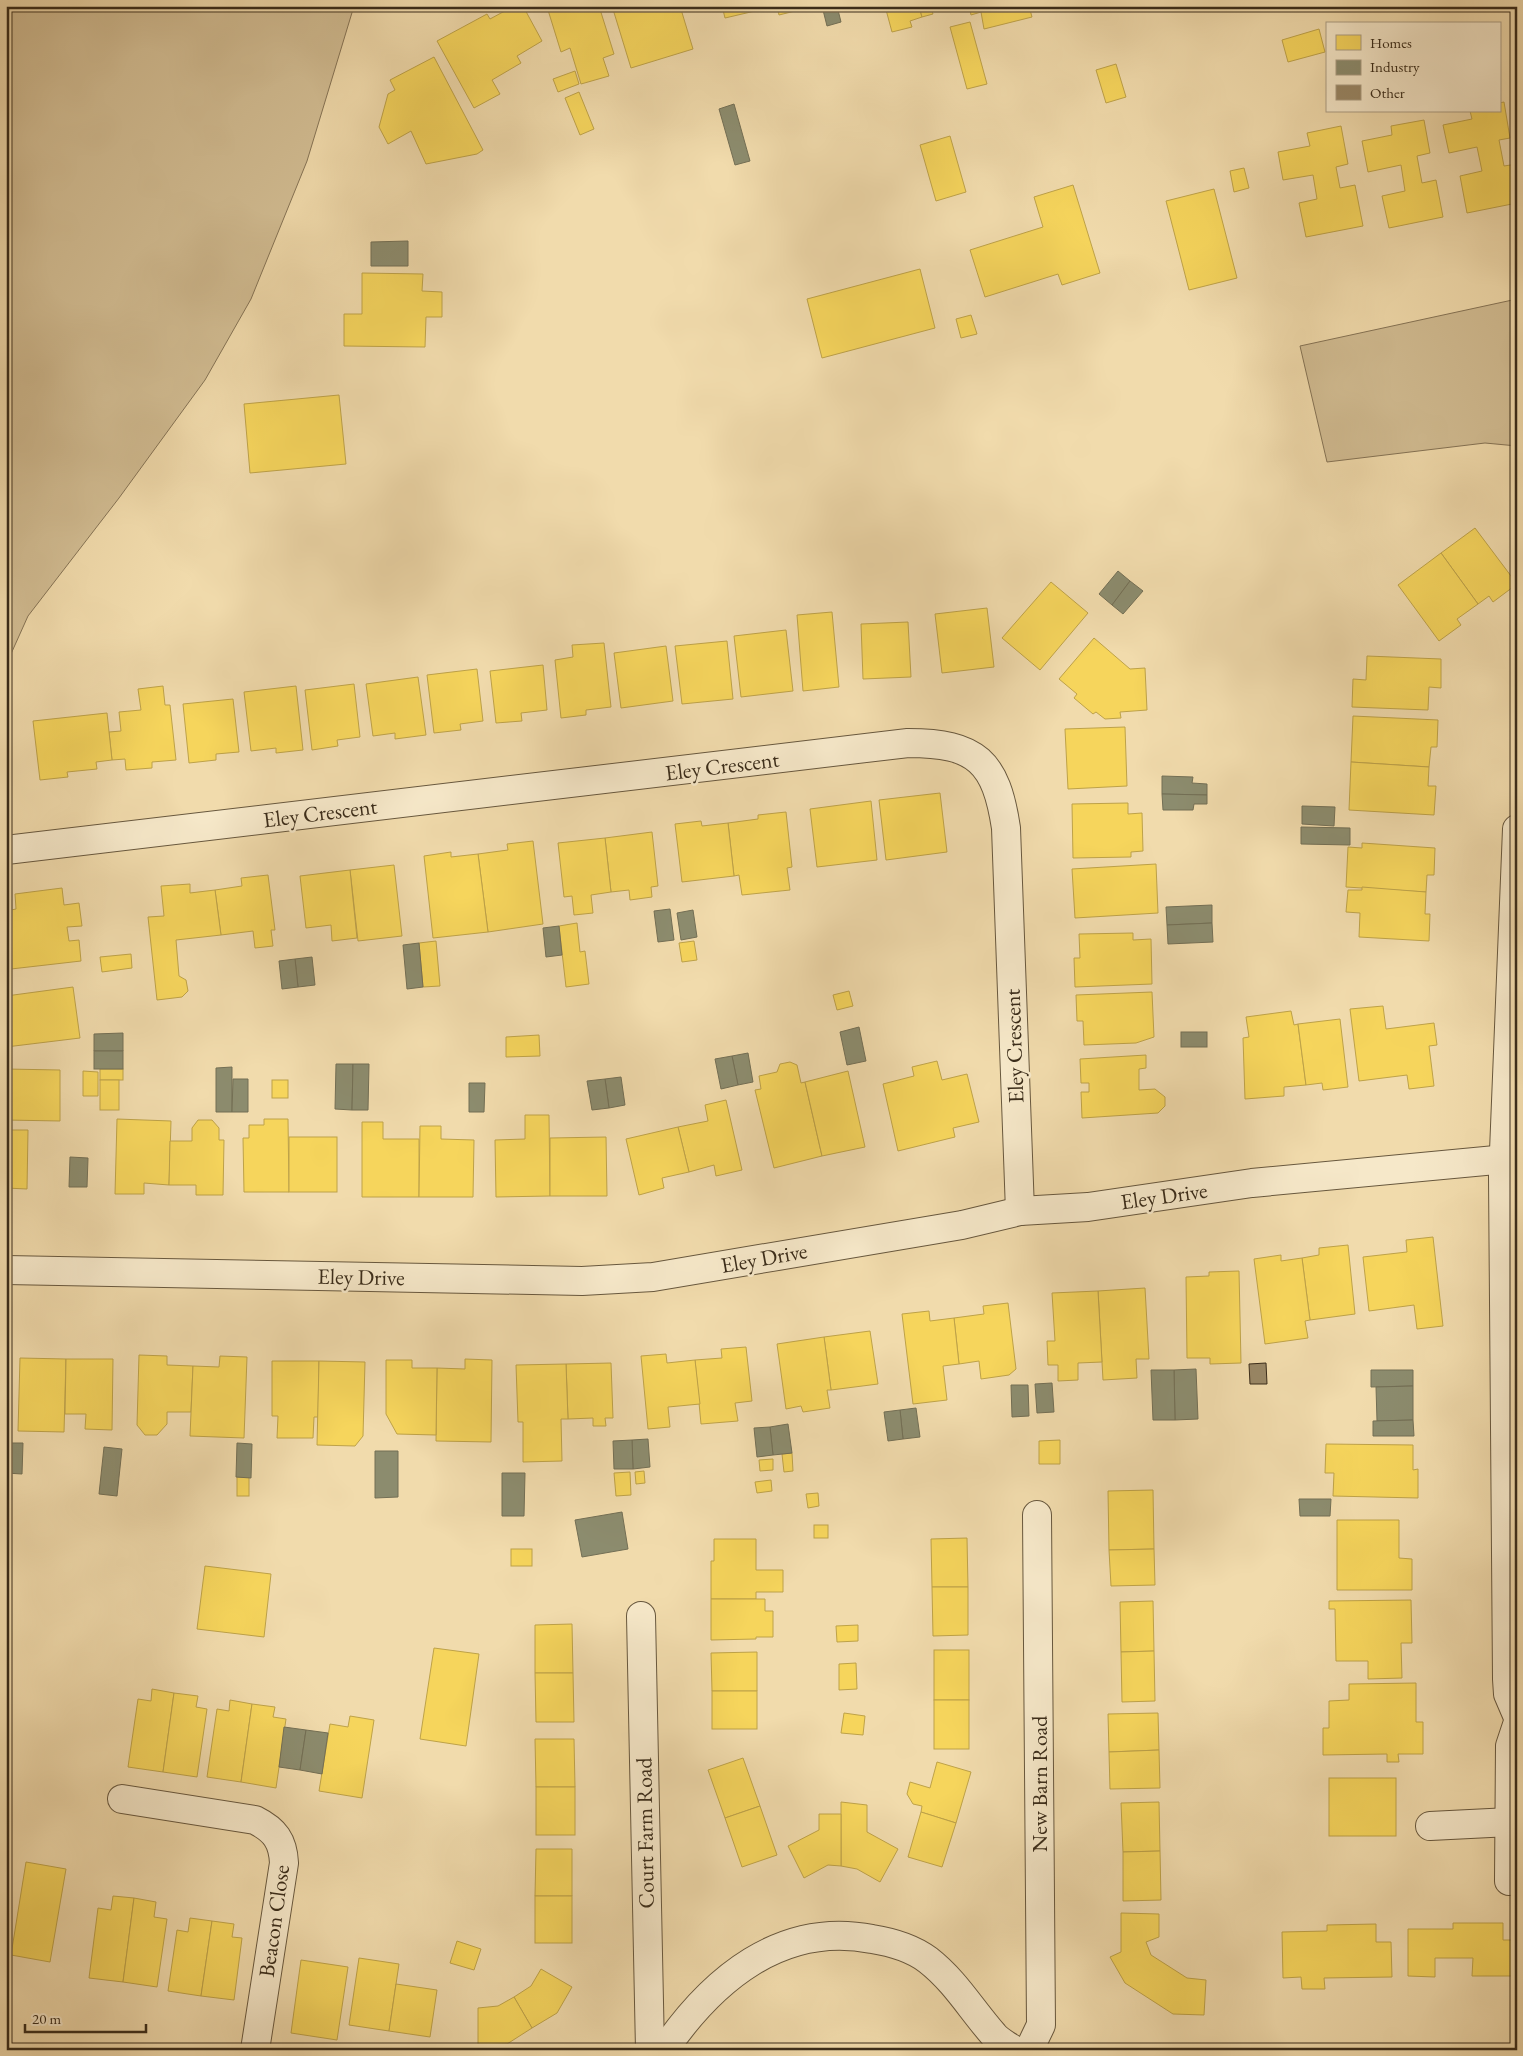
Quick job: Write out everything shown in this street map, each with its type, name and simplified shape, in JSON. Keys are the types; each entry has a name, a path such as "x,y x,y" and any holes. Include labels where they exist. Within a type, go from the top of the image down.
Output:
{"street":[{"name":"Eley Crescent","path":"6,850 908,744 939,744 965,750 989,770 996,782 1006,828 1020,1211"},
{"path":"1517,829 1510,1158 1507,1679 1508,1694 1517,1716"},
{"name":"Eley Drive","path":"6,1270 582,1281 621,1280 653,1277 962,1225 1020,1211 1088,1207 1252,1183 1510,1158"},
{"name":"New Barn Road","path":"1029,2050 1041,2025 1037,1515"},
{"name":"Court Farm Road","path":"641,1616 650,2050"},
{"path":"1509,1881 1510,1746 1517,1725"},
{"name":"Beacon Close","path":"122,1800 255,1820 269,1826 284,1848 284,1863 255,2050"},
{"path":"1430,1826 1510,1822"},
{"path":"664,2050 707,1995 757,1958 781,1946 832,1936 856,1936 882,1940 904,1947 927,1959 965,1996 994,2036 1014,2050"}],"shaded area":[{"path":"6,6 354,6 307,161 251,299 205,380 119,498 28,616 6,665"},
{"path":"1517,299 1517,446 1485,443 1327,462 1300,346"}],"building: Homes":[{"path":"514,6 523,6 542,41 517,56 521,63 492,80 500,94 474,108 437,41 487,14 490,19"},
{"path":"558,6 599,6 614,54 603,58 609,76 581,84 570,48 561,52 548,10"},
{"path":"612,6 680,6 693,49 631,68"},
{"path":"722,6 754,6 755,11 725,18"},
{"path":"777,6 798,6 799,10 779,15"},
{"path":"885,6 919,6 922,17 910,21 912,27 892,32"},
{"path":"919,6 937,6 931,8 933,14 922,17"},
{"path":"969,6 1029,6 1032,17 984,29 981,12 971,15"},
{"path":"970,22 987,84 967,89 950,27"},
{"path":"1319,29 1325,52 1288,62 1282,40"},
{"path":"434,57 483,150 477,154 426,164 411,131 388,144 379,127 388,94 395,90 390,80"},
{"path":"1116,64 1126,97 1106,103 1096,70"},
{"path":"575,71 579,84 558,92 553,79"},
{"path":"579,92 594,129 580,135 565,98"},
{"path":"1504,102 1510,138 1499,140 1504,166 1517,164 1517,203 1467,213 1460,176 1482,171 1477,147 1449,153 1443,125 1472,119 1470,112 1500,112 1500,103"},
{"path":"1424,120 1430,153 1417,156 1422,183 1436,180 1443,217 1389,228 1382,196 1405,191 1401,165 1368,172 1362,141 1392,135 1391,126"},
{"path":"1341,126 1348,164 1336,167 1340,188 1355,185 1363,226 1306,237 1299,203 1317,199 1313,175 1283,180 1278,152 1310,146 1307,133"},
{"path":"950,136 966,192 936,201 920,145"},
{"path":"1244,168 1249,188 1234,192 1230,171"},
{"path":"1073,185 1100,273 1062,285 1058,274 985,297 970,250 1043,227 1034,197"},
{"path":"1214,189 1237,278 1189,290 1166,201"},
{"path":"920,269 935,328 822,358 807,299"},
{"path":"362,273 423,274 422,291 442,292 442,317 426,317 425,347 344,346 344,314 362,314"},
{"path":"971,315 977,334 961,338 956,319"},
{"path":"339,395 346,464 250,473 244,404"},
{"path":"1475,528 1517,584 1493,602 1489,596 1478,604 1441,553"},
{"path":"1441,553 1478,604 1457,619 1461,625 1439,641 1398,585"},
{"path":"1051,582 1088,613 1040,670 1002,638"},
{"path":"987,608 994,667 942,673 935,614"},
{"path":"832,612 839,687 803,691 797,615"},
{"path":"908,622 911,677 863,679 861,624"},
{"path":"786,630 793,691 741,697 734,636"},
{"path":"1094,638 1130,669 1145,668 1147,710 1120,712 1121,718 1105,719 1096,712 1093,714 1074,698 1077,694 1059,679"},
{"path":"727,641 733,699 682,704 675,646"},
{"path":"604,643 611,707 586,710 586,715 561,718 555,660 573,657 572,645"},
{"path":"666,646 673,701 621,708 614,653"},
{"path":"1367,656 1441,659 1441,688 1429,687 1428,710 1352,707 1353,679 1366,680"},
{"path":"543,665 547,710 521,713 522,721 496,723 490,671"},
{"path":"477,669 483,721 460,724 461,730 434,733 427,675"},
{"path":"418,677 426,735 395,739 395,733 373,736 366,684"},
{"path":"354,684 360,737 337,740 338,746 312,750 305,690"},
{"path":"163,686 165,705 170,705 176,760 152,762 152,768 126,770 125,759 112,760 109,732 121,731 119,712 141,710 138,689"},
{"path":"296,686 303,750 276,753 276,748 251,751 244,692"},
{"path":"233,699 239,752 216,754 216,760 189,763 183,704"},
{"path":"107,713 112,760 96,762 97,769 67,772 68,777 40,780 33,721"},
{"path":"1353,716 1438,720 1437,747 1431,747 1429,767 1351,762"},
{"path":"1125,727 1127,786 1068,789 1065,729"},
{"path":"1351,762 1429,767 1428,786 1436,786 1434,815 1349,810"},
{"path":"940,793 947,852 886,860 879,800"},
{"path":"871,801 877,860 817,867 810,809"},
{"path":"1128,803 1128,814 1142,813 1143,851 1131,852 1131,857 1073,858 1072,804"},
{"path":"786,812 792,867 787,868 790,890 742,895 739,875 734,876 728,823 758,819 758,815"},
{"path":"701,821 702,826 728,823 734,876 682,882 675,824"},
{"path":"652,832 658,886 651,887 652,897 630,900 629,890 611,892 605,838"},
{"path":"605,838 611,892 591,895 593,913 574,915 572,896 564,897 558,843"},
{"path":"533,841 543,924 488,932 478,854 508,850 507,844"},
{"path":"1362,843 1435,848 1434,875 1427,875 1426,892 1346,887 1348,847 1362,848"},
{"path":"451,852 451,857 478,854 488,932 433,938 424,856"},
{"path":"1156,864 1158,913 1075,918 1072,869"},
{"path":"394,865 402,936 358,941 350,870"},
{"path":"350,870 357,938 332,941 331,925 306,928 300,876"},
{"path":"268,875 275,930 271,930 273,946 255,948 253,931 221,935 215,890 242,886 241,878"},
{"path":"190,884 190,893 215,890 221,935 176,940 179,976 186,980 188,991 182,997 157,1000 148,917 164,916 161,886"},
{"path":"1362,887 1426,892 1425,914 1430,914 1429,941 1359,937 1360,913 1346,912 1348,890 1362,890"},
{"path":"62,888 64,905 79,903 82,926 67,927 69,941 79,940 81,961 11,969 6,911 16,909 15,894"},
{"path":"577,923 580,952 585,951 589,984 566,987 559,926"},
{"path":"1133,933 1133,940 1151,939 1152,984 1075,987 1074,958 1080,958 1079,934"},
{"path":"436,941 440,986 423,987 419,943"},
{"path":"694,941 697,960 682,962 679,943"},
{"path":"131,954 132,968 102,972 100,957"},
{"path":"73,987 80,1038 6,1047 6,996"},
{"path":"849,991 853,1006 837,1010 833,995"},
{"path":"1152,992 1154,1037 1136,1043 1084,1045 1083,1021 1077,1021 1076,995"},
{"path":"1383,1006 1386,1029 1434,1023 1437,1045 1429,1046 1434,1086 1409,1089 1407,1075 1359,1081 1350,1009"},
{"path":"1291,1011 1294,1025 1298,1024 1306,1085 1284,1087 1284,1096 1245,1099 1243,1038 1249,1037 1246,1017"},
{"path":"1340,1019 1348,1087 1323,1090 1322,1083 1306,1085 1298,1024"},
{"path":"539,1035 540,1056 506,1057 506,1037"},
{"path":"1146,1055 1146,1068 1139,1069 1139,1090 1155,1089 1165,1097 1165,1106 1158,1113 1082,1118 1081,1092 1089,1092 1089,1083 1081,1083 1080,1059"},
{"path":"937,1061 942,1080 967,1074 979,1122 953,1128 955,1137 898,1151 883,1084 914,1076 912,1067"},
{"path":"790,1062 797,1065 801,1083 805,1082 822,1156 774,1168 755,1090 761,1089 759,1076 777,1072 780,1064"},
{"path":"6,1069 60,1070 60,1121 6,1120"},
{"path":"100,1069 123,1069 123,1080 100,1080"},
{"path":"83,1071 98,1072 98,1096 83,1096"},
{"path":"848,1071 865,1147 822,1156 805,1082"},
{"path":"100,1080 119,1080 119,1110 100,1110"},
{"path":"272,1080 288,1080 288,1098 272,1098"},
{"path":"726,1100 742,1170 716,1176 714,1165 689,1172 678,1127 708,1121 705,1105"},
{"path":"525,1115 549,1115 550,1196 496,1197 495,1140 525,1139"},
{"path":"117,1119 171,1121 169,1185 144,1183 144,1194 115,1194"},
{"path":"264,1119 288,1119 289,1192 244,1192 243,1138 249,1138 249,1125 264,1125"},
{"path":"198,1120 212,1120 219,1128 219,1140 224,1140 223,1195 196,1195 196,1185 169,1185 170,1141 192,1141 192,1128"},
{"path":"362,1122 383,1122 383,1139 419,1139 419,1197 362,1197"},
{"path":"420,1126 441,1126 441,1139 474,1140 473,1197 419,1197"},
{"path":"678,1127 689,1172 662,1178 664,1188 639,1195 626,1139"},
{"path":"6,1130 28,1130 27,1189 6,1188"},
{"path":"289,1137 337,1137 337,1192 289,1192"},
{"path":"606,1137 607,1196 550,1196 550,1138"},
{"path":"1433,1237 1443,1326 1417,1329 1414,1305 1369,1311 1363,1257 1407,1252 1406,1240"},
{"path":"1348,1245 1355,1314 1310,1320 1302,1258 1319,1255 1319,1248"},
{"path":"1281,1255 1281,1261 1302,1258 1310,1320 1305,1321 1308,1338 1265,1344 1254,1259"},
{"path":"1239,1271 1241,1363 1210,1364 1210,1358 1187,1358 1186,1277 1209,1276 1209,1272"},
{"path":"1145,1288 1149,1359 1136,1359 1137,1378 1103,1380 1098,1291"},
{"path":"1098,1291 1102,1362 1078,1363 1078,1380 1058,1381 1058,1365 1048,1365 1047,1341 1055,1341 1052,1293"},
{"path":"1008,1303 1016,1369 1009,1375 981,1379 979,1361 959,1364 954,1318 984,1314 983,1306"},
{"path":"929,1311 930,1321 954,1318 959,1364 943,1366 947,1400 913,1404 902,1314"},
{"path":"870,1331 878,1384 831,1390 824,1337"},
{"path":"824,1337 831,1390 827,1390 830,1408 803,1412 801,1406 786,1409 777,1344"},
{"path":"746,1347 752,1401 735,1403 738,1421 701,1424 695,1360 722,1358 721,1349"},
{"path":"666,1354 667,1363 695,1360 700,1404 668,1407 670,1427 648,1429 641,1356"},
{"path":"139,1355 167,1356 167,1365 193,1366 191,1412 167,1412 167,1424 157,1435 145,1435 137,1425"},
{"path":"220,1356 247,1357 244,1438 190,1436 193,1366 219,1367"},
{"path":"20,1358 66,1359 64,1432 18,1431"},
{"path":"66,1359 113,1359 112,1430 85,1429 86,1414 65,1414"},
{"path":"465,1359 492,1360 491,1442 436,1441 437,1368 465,1369"},
{"path":"386,1360 412,1360 412,1368 437,1368 436,1435 397,1434 386,1414"},
{"path":"272,1361 319,1361 318,1417 314,1417 313,1438 277,1438 278,1416 272,1416"},
{"path":"319,1361 365,1362 363,1436 355,1446 317,1445"},
{"path":"611,1363 613,1418 605,1418 606,1426 593,1426 593,1418 568,1419 566,1364"},
{"path":"566,1364 568,1419 561,1419 562,1461 523,1462 523,1422 518,1422 516,1365"},
{"path":"1060,1440 1060,1464 1039,1464 1039,1441"},
{"path":"1326,1444 1413,1445 1413,1470 1418,1469 1418,1498 1333,1496 1334,1473 1325,1473"},
{"path":"792,1453 793,1471 784,1472 782,1454"},
{"path":"773,1459 773,1470 760,1471 759,1460"},
{"path":"644,1471 645,1483 636,1484 635,1472"},
{"path":"630,1472 631,1495 616,1496 614,1473"},
{"path":"237,1477 249,1477 249,1496 237,1496"},
{"path":"771,1480 772,1491 757,1493 755,1482"},
{"path":"1153,1490 1154,1549 1109,1550 1108,1491"},
{"path":"818,1493 819,1506 808,1508 806,1494"},
{"path":"1337,1520 1399,1520 1399,1558 1412,1559 1412,1590 1337,1590"},
{"path":"814,1525 828,1525 828,1538 814,1538"},
{"path":"967,1538 968,1587 932,1587 931,1539"},
{"path":"714,1539 756,1539 756,1570 783,1570 783,1592 756,1592 756,1599 711,1599 711,1561 714,1561"},
{"path":"511,1549 532,1549 532,1566 511,1566"},
{"path":"1154,1549 1155,1585 1111,1586 1109,1550"},
{"path":"205,1566 271,1574 264,1637 197,1629"},
{"path":"932,1587 968,1587 968,1635 933,1636"},
{"path":"711,1599 765,1599 765,1611 773,1611 773,1637 711,1640"},
{"path":"1411,1600 1412,1643 1401,1643 1402,1678 1368,1679 1368,1661 1336,1661 1335,1609 1329,1609 1329,1601"},
{"path":"1153,1601 1154,1651 1121,1652 1120,1602"},
{"path":"572,1624 573,1673 535,1673 535,1625"},
{"path":"858,1625 858,1641 837,1642 836,1626"},
{"path":"434,1648 479,1654 466,1746 420,1739"},
{"path":"934,1650 969,1650 969,1700 934,1700"},
{"path":"1154,1651 1155,1701 1122,1702 1121,1652"},
{"path":"757,1652 757,1691 712,1691 711,1653"},
{"path":"856,1663 857,1689 839,1690 839,1664"},
{"path":"535,1673 573,1673 574,1722 536,1722"},
{"path":"1416,1683 1416,1722 1423,1722 1423,1754 1398,1754 1399,1762 1387,1762 1387,1754 1323,1755 1323,1728 1329,1728 1329,1701 1349,1700 1349,1684"},
{"path":"152,1689 174,1693 163,1772 128,1767 138,1699 151,1701"},
{"path":"712,1691 757,1691 757,1729 712,1729"},
{"path":"174,1693 198,1696 196,1707 207,1709 197,1777 163,1772"},
{"path":"230,1700 252,1704 241,1782 207,1777 217,1709 229,1711"},
{"path":"934,1700 969,1700 969,1749 934,1749"},
{"path":"252,1704 275,1707 273,1717 286,1719 276,1788 241,1782"},
{"path":"844,1713 865,1716 863,1735 841,1733"},
{"path":"1158,1713 1159,1750 1109,1752 1108,1714"},
{"path":"350,1716 374,1720 362,1798 319,1791 330,1724 348,1727"},
{"path":"535,1739 574,1739 575,1787 536,1787"},
{"path":"1159,1750 1160,1788 1110,1789 1109,1752"},
{"path":"743,1758 760,1806 725,1818 708,1770"},
{"path":"937,1762 971,1772 956,1823 921,1812 922,1806 913,1804 907,1794 910,1782 930,1788"},
{"path":"1329,1778 1396,1778 1396,1836 1329,1836"},
{"path":"536,1787 575,1787 575,1835 536,1835"},
{"path":"841,1802 867,1805 867,1832 898,1849 880,1882 857,1869 841,1866"},
{"path":"1159,1802 1160,1851 1123,1852 1121,1803"},
{"path":"760,1806 777,1855 742,1867 725,1818"},
{"path":"921,1812 956,1823 942,1867 908,1857"},
{"path":"819,1814 841,1814 841,1866 828,1865 804,1878 788,1846 819,1830"},
{"path":"536,1849 572,1849 572,1896 535,1896"},
{"path":"1160,1851 1161,1900 1123,1901 1123,1852"},
{"path":"26,1862 66,1869 50,1962 11,1955"},
{"path":"113,1896 134,1898 123,1982 89,1978 98,1908 111,1910"},
{"path":"535,1896 572,1896 572,1943 535,1943"},
{"path":"134,1898 156,1902 154,1917 167,1919 157,1987 123,1982"},
{"path":"1121,1913 1159,1914 1159,1937 1146,1942 1151,1955 1187,1978 1206,1980 1204,2015 1173,2014 1125,1983 1110,1957 1121,1952"},
{"path":"190,1918 212,1921 201,1996 168,1991 177,1930 188,1932"},
{"path":"212,1921 234,1924 232,1937 242,1938 234,2000 201,1996"},
{"path":"1453,1923 1503,1923 1503,1940 1517,1940 1517,1976 1472,1976 1473,1958 1435,1958 1435,1977 1408,1976 1408,1929 1453,1929"},
{"path":"1376,1924 1376,1942 1391,1942 1392,1977 1324,1978 1325,1989 1302,1989 1301,1977 1283,1978 1282,1932 1327,1931 1327,1925"},
{"path":"457,1941 481,1949 474,1970 450,1963"},
{"path":"359,1958 399,1964 389,2031 349,2025"},
{"path":"301,1960 348,1967 337,2040 291,2033"},
{"path":"541,1969 572,1987 557,2013 532,2028 514,1997 531,1986"},
{"path":"396,1984 437,1990 430,2037 389,2031"},
{"path":"514,1997 532,2028 507,2044 478,2045 478,2008 498,2006"}],"building: Industry":[{"path":"822,6 837,6 841,22 827,26"},
{"path":"734,104 750,161 735,165 719,109"},
{"path":"408,241 408,266 371,266 371,242"},
{"path":"1118,571 1130,581 1112,605 1099,594"},
{"path":"1130,581 1143,591 1123,614 1112,605"},
{"path":"1162,776 1193,777 1192,783 1207,784 1207,795 1162,794"},
{"path":"1162,794 1207,795 1207,804 1194,804 1193,810 1163,810"},
{"path":"1302,806 1335,807 1334,826 1302,824"},
{"path":"1301,827 1350,828 1350,845 1301,844"},
{"path":"1212,905 1212,923 1167,925 1166,907"},
{"path":"670,909 674,940 658,942 654,911"},
{"path":"693,910 697,937 681,940 677,913"},
{"path":"1212,923 1213,942 1168,944 1167,925"},
{"path":"559,926 562,955 546,957 543,928"},
{"path":"419,943 423,987 407,989 403,945"},
{"path":"312,957 315,985 298,987 295,959"},
{"path":"295,959 298,987 282,989 279,961"},
{"path":"859,1027 866,1061 847,1065 840,1032"},
{"path":"1181,1032 1207,1032 1207,1047 1181,1047"},
{"path":"123,1033 123,1051 94,1051 94,1034"},
{"path":"94,1051 123,1051 123,1069 94,1069"},
{"path":"748,1053 753,1082 738,1085 732,1056"},
{"path":"732,1056 738,1085 721,1089 715,1059"},
{"path":"336,1064 353,1064 352,1110 335,1109"},
{"path":"353,1064 369,1064 368,1110 352,1110"},
{"path":"232,1067 232,1112 216,1112 216,1068"},
{"path":"621,1077 625,1105 609,1108 605,1079"},
{"path":"233,1079 248,1079 248,1112 232,1112"},
{"path":"605,1079 609,1108 592,1110 587,1081"},
{"path":"469,1083 485,1083 484,1112 469,1112"},
{"path":"70,1157 88,1158 87,1187 69,1187"},
{"path":"1196,1369 1198,1419 1175,1420 1174,1370"},
{"path":"1151,1370 1174,1370 1175,1420 1153,1420"},
{"path":"1371,1370 1413,1370 1413,1386 1371,1387"},
{"path":"1052,1383 1054,1412 1037,1413 1035,1384"},
{"path":"1011,1385 1028,1385 1029,1416 1012,1417"},
{"path":"1413,1386 1413,1420 1377,1421 1376,1387"},
{"path":"916,1408 920,1437 903,1439 900,1410"},
{"path":"900,1410 903,1439 888,1441 884,1412"},
{"path":"1413,1420 1414,1436 1373,1436 1373,1421"},
{"path":"788,1424 792,1453 773,1455 770,1427"},
{"path":"770,1427 773,1455 757,1457 754,1428"},
{"path":"648,1439 650,1467 633,1469 632,1440"},
{"path":"632,1440 633,1469 614,1469 613,1441"},
{"path":"6,1443 23,1443 22,1474 6,1473"},
{"path":"237,1443 252,1444 251,1478 236,1477"},
{"path":"104,1447 122,1449 117,1496 99,1494"},
{"path":"375,1451 398,1451 398,1497 375,1498"},
{"path":"502,1473 525,1473 524,1516 502,1516"},
{"path":"1299,1499 1331,1499 1330,1516 1300,1516"},
{"path":"622,1512 628,1549 582,1557 575,1520"},
{"path":"284,1727 306,1730 300,1770 279,1767"},
{"path":"306,1730 328,1733 322,1774 300,1770"}],"building: Other":[{"path":"1266,1363 1267,1384 1250,1384 1249,1364"}]}
